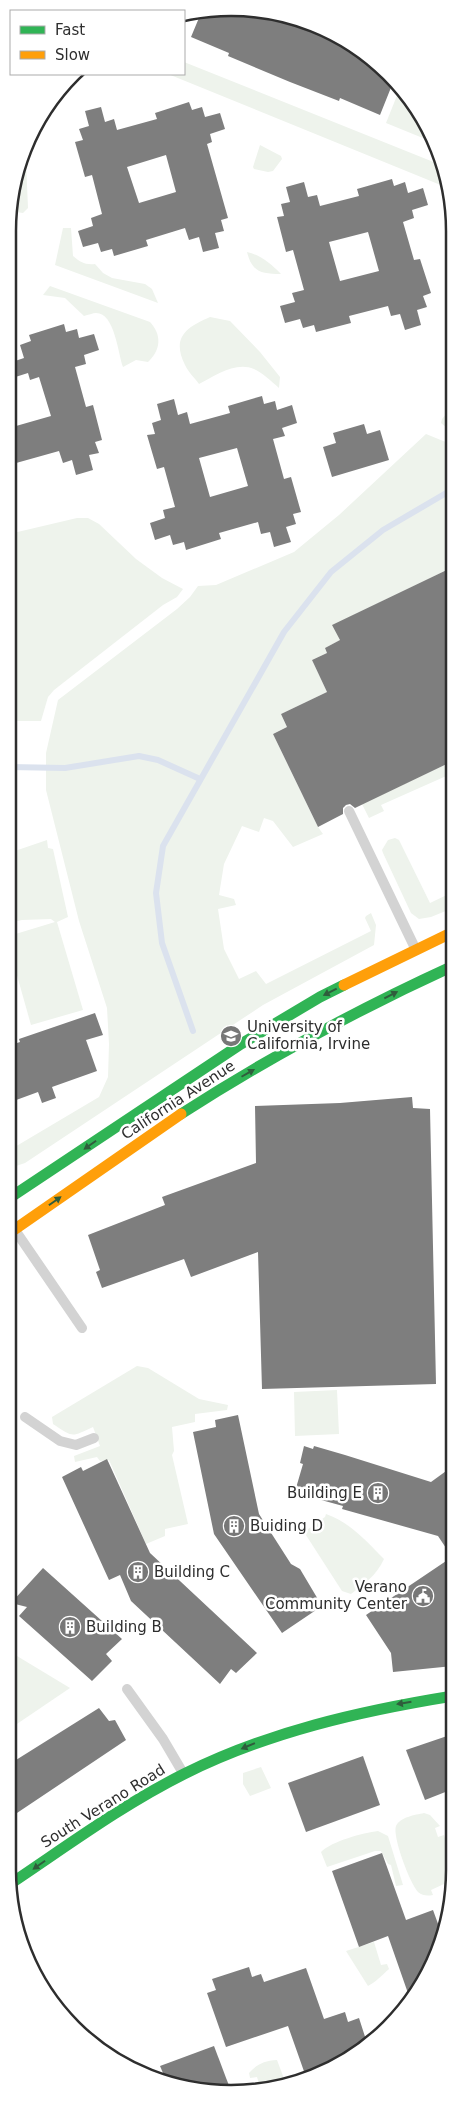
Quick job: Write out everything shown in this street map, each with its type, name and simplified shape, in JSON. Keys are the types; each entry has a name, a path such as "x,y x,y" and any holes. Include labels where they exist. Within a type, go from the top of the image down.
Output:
{"main road":[{"name":"California Avenue","path":"16,1194 240,1044 320,997 446,935"},
{"name":"California Avenue","path":"16,1224 216,1092 315,1035 412,984 446,969"},
{"name":"South Verano Road","path":"17,1879 80,1836 141,1798 184,1774 216,1760 273,1737 332,1719 386,1707 446,1697"}],"lane":[{"path":"349,810 415,949"},
{"path":"16,1236 82,1328"},
{"path":"25,1417 60,1441 76,1445 94,1438"},
{"path":"127,1689 163,1739 184,1774"}],"shaded area":[{"path":"185,62 434,162 441,185 170,75 185,75"},
{"path":"397,95 410,112 425,139 386,123"},
{"path":"260,145 281,156 282,159 273,171 268,172 254,169 253,167"},
{"path":"26,168 28,208 23,213 17,212 18,203"},
{"path":"63,228 71,228 73,256 85,263 95,264 103,273 112,278 145,284 152,289 158,303 55,265"},
{"path":"247,252 266,260 281,274 258,270 252,264"},
{"path":"50,286 150,322 158,337 158,347 155,353 148,362 136,360 123,367 115,335 108,320 96,313 84,316 65,298 43,295"},
{"path":"210,317 230,321 260,352 280,377 279,388 261,373 247,367 225,370 199,384 185,365 181,355 181,340 188,329"},
{"path":"446,414 446,427 441,423"},
{"path":"426,434 446,442 446,570 333,625 340,640 325,648 327,653 312,660 327,692 281,714 287,727 273,734 323,834 293,847 273,821 264,818 259,832 242,826 224,864 219,895 234,899 236,905 218,909 224,949 239,979 256,971 266,984 371,931 365,918 371,913 376,925 374,945 263,1005 25,1163 16,1166 16,1146 99,1097 108,1077 107,1008 79,921 46,790 46,753 58,700 177,609 190,597 198,586 216,585 294,552 339,515"},
{"path":"77,518 88,518 99,524 136,559 162,578 183,589 177,597 163,605 54,690 48,697 41,721 16,721 16,532"},
{"path":"446,764 446,776 381,805 384,811 369,818 362,804"},
{"path":"395,838 399,840 430,903 446,895 446,911 431,917 419,919 411,913 382,850 388,840"},
{"path":"47,840 48,848 53,849 68,917 57,922 83,1010 31,1025 16,972 16,934 55,922 51,919 16,921 16,851"},
{"path":"137,1366 148,1368 199,1399 228,1405 227,1410 195,1414 195,1422 172,1427 174,1451 172,1455 188,1524 165,1529 165,1536 146,1544 109,1460 100,1461 97,1457 75,1462 74,1456 100,1446 93,1427 73,1435 53,1424 52,1417"},
{"path":"337,1390 339,1434 295,1436 294,1392"},
{"path":"326,1514 351,1527 384,1559 374,1575 351,1594 342,1591 304,1532 325,1517"},
{"path":"16,1655 70,1688 16,1725"},
{"path":"261,1767 271,1788 250,1796 243,1784 243,1773"},
{"path":"424,1813 430,1815 440,1826 435,1828 438,1837 444,1835 446,1841 445,1886 444,1884 431,1890 433,1895 423,1895 418,1892 411,1880 399,1849 395,1831 396,1826 401,1820"},
{"path":"378,1831 388,1836 403,1885 396,1886 391,1865 388,1864 381,1851 375,1851 327,1867 321,1852 326,1848 348,1838"},
{"path":"374,1942 381,1965 387,1964 389,1969 368,1986 346,1951"},
{"path":"277,2060 284,2078 259,2083 257,2077 250,2078 249,2073 255,2067 265,2062"}],"building":[{"path":"231,16 273,20 326,38 362,61 391,88 380,115 340,98 339,101 290,82 228,56 229,53 191,37 199,19"},
{"path":"189,102 192,110 202,107 205,117 220,113 225,129 210,134 212,142 207,144 228,218 221,220 224,231 215,233 219,248 203,252 199,237 189,240 185,228 146,240 148,246 114,256 112,249 101,252 98,243 83,247 78,231 93,226 91,218 102,214 92,175 85,177 75,142 83,140 79,129 89,126 85,111 101,107 105,122 114,119 117,130 157,119 155,113","holes":["166,155 176,192 139,203 127,167"]},
{"path":"392,179 394,186 405,182 408,193 423,188 428,205 412,210 414,218 403,222 414,260 420,259 431,293 423,296 427,307 417,310 421,325 405,330 400,314 391,316 388,306 349,316 351,323 316,332 314,325 303,328 300,319 285,323 280,306 295,302 292,293 304,290 293,250 286,252 277,217 284,216 281,204 290,202 286,187 304,182 308,197 317,195 320,206 359,196 357,189","holes":["368,232 379,271 340,281 329,242"]},
{"path":"64,324 66,332 77,329 79,338 94,334 99,350 84,355 86,364 75,367 86,407 93,405 102,440 95,442 99,453 89,455 93,470 76,475 72,460 63,463 59,451 16,463 16,426 51,416 39,377 30,380 28,373 16,377 16,361 24,358 20,345 31,341 29,335"},
{"path":"262,396 264,404 275,401 277,410 292,405 297,423 282,428 285,436 273,439 284,479 291,477 301,512 293,514 296,524 286,527 291,542 274,547 270,532 261,534 258,522 219,533 221,539 186,550 184,542 173,545 170,535 155,540 150,523 165,518 163,510 175,507 164,467 157,469 147,435 155,434 152,423 161,420 157,404 174,399 178,415 187,412 190,424 230,413 228,406","holes":["237,448 248,486 210,497 199,458"]},
{"path":"364,424 367,434 380,430 389,460 332,477 323,447 336,443 333,433"},
{"path":"446,570 446,764 355,808 350,804 346,805 343,808 343,814 318,827 273,734 287,727 281,714 327,692 312,660 327,653 325,648 340,640 332,625"},
{"path":"95,1013 103,1035 86,1040 97,1071 52,1087 56,1098 42,1103 38,1092 16,1100 16,1043 20,1042 19,1039"},
{"path":"412,1097 413,1108 430,1109 436,1384 262,1389 258,1252 191,1277 184,1259 102,1288 96,1272 100,1270 88,1235 165,1205 162,1197 256,1163 255,1106 340,1103"},
{"name":"Buiding D","path":"238,1415 259,1514 291,1564 300,1569 322,1606 282,1633 214,1534 193,1432 216,1427 215,1420"},
{"path":"304,1446 313,1449 314,1446 431,1482 446,1471 446,1548 438,1536 342,1509 343,1506 303,1495 304,1491 296,1488 303,1464 300,1463"},
{"name":"Building C","path":"107,1459 150,1553 257,1653 236,1673 231,1669 220,1684 131,1601 120,1575 109,1580 62,1477 81,1467 83,1471"},
{"path":"446,1561 446,1667 393,1672 391,1653 366,1615"},
{"name":"Building B","path":"43,1568 122,1639 106,1654 112,1661 92,1681 19,1616 27,1607 16,1604 16,1598"},
{"path":"99,1708 109,1721 115,1720 126,1740 16,1814 16,1760"},
{"path":"446,1736 446,1792 425,1800 406,1750"},
{"path":"363,1756 380,1805 306,1832 288,1783"},
{"path":"382,1853 406,1920 433,1910 438,1925 434,1939 424,1965 408,1992 388,1936 359,1947 332,1871"},
{"path":"249,1967 252,1977 261,1974 264,1982 306,1968 324,2019 345,2012 348,2022 359,2018 365,2037 326,2063 304,2071 288,2026 226,2047 207,1993 216,1990 212,1979"},
{"path":"214,2046 229,2085 189,2081 163,2073 160,2066"}],"waterway":[{"path":"193,1031 162,943 156,893 163,846 284,632 331,572 383,530 446,493"},
{"path":"16,767 65,768 139,756 158,760 200,779"}],"traffic: fast":[{"path":"181,1114 247,1073 314,1035 446,969"},
{"path":"16,1194 241,1044 320,997 344,985"},
{"path":"17,1879 95,1826 139,1799 216,1759 248,1746 315,1725 349,1716 446,1697"}],"traffic: slow":[{"path":"344,985 446,935"},
{"path":"16,1228 181,1114"}],"place":[{"name":"University of California, Irvine","path":"231,1036"},
{"name":"Building E","path":"378,1493"},
{"name":"Buiding D","path":"234,1526"},
{"name":"Building C","path":"138,1572"},
{"name":"Verano Community Center","path":"423,1596"},
{"name":"Building B","path":"70,1627"}]}
